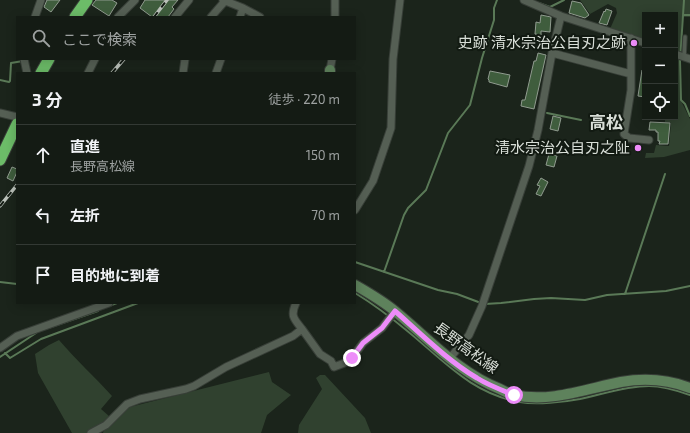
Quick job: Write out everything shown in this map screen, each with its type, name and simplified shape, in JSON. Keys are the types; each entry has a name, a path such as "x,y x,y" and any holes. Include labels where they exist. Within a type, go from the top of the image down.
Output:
{"highway":[{"path":"76,16 87,0"},
{"path":"42,72 48,60"},
{"path":"0,160 16,126"}],"main road":[{"name":"長野高松線","path":"356,286 374,296 393,314 476,378 514,395 540,397 561,396 623,382 652,380 677,383 690,388"}],"street":[{"path":"35,16 41,0"},
{"path":"119,16 135,0"},
{"path":"176,16 188,0"},
{"path":"213,16 224,0 258,16"},
{"path":"335,0 335,16"},
{"path":"356,208 373,181 391,128 393,58 400,0"},
{"path":"524,0 561,16 642,42"},
{"path":"240,7 240,16"},
{"path":"450,358 469,335 482,306 529,166 540,124 552,53 561,16"},
{"path":"631,38 631,90 624,134 629,138 649,140"},
{"path":"552,53 631,74"},
{"path":"24,60 27,72"},
{"path":"88,72 94,60"},
{"path":"183,72 185,60"},
{"path":"216,72 220,60"},
{"path":"330,71 332,60"},
{"path":"0,113 16,117"},
{"path":"0,348 16,336 107,304"},
{"path":"296,304 293,317 320,354 331,361 334,367 347,362 352,358 363,343 382,328 393,314"},
{"path":"91,433 106,425 127,404 140,399 194,386 226,367 293,336 302,329"}],"lane":[{"path":"685,37 687,58"}],"green space":[{"path":"580,0 690,0 690,17 682,17 680,54 678,53 678,12 642,12 642,41 610,29 617,13 616,8 608,4 590,14"},
{"path":"678,58 680,99 690,119 690,150 664,157 645,158 646,153 654,153 656,145 669,146 671,123 665,122 665,120 678,120"},
{"path":"59,340 112,396 101,409 110,417 106,423 92,429 87,433 72,433 38,373 35,354"},
{"path":"269,372 272,382 291,395 267,415 261,433 103,433 104,430 126,408"},
{"path":"320,375 325,375 365,418 371,433 298,433 299,425 322,389 316,378"}],"building":[{"path":"47,0 60,0 51,12 44,7"},
{"path":"96,0 112,0 117,3 109,16 92,5"},
{"path":"145,0 178,0 172,7 174,9 169,16 151,16 140,8"},
{"path":"572,1 581,3 589,15 585,18 569,13"},
{"path":"606,9 612,11 607,25 599,23"},
{"path":"541,15 551,17 550,32 541,31 541,35 535,34 536,22 540,23"},
{"path":"538,53 546,55 534,109 521,106 522,100 525,100 534,61 536,61"},
{"path":"642,70 642,97 638,96"},
{"path":"490,71 510,75 507,87 489,82 488,79"},
{"path":"553,116 561,118 558,131 550,129"},
{"path":"650,122 670,123 668,144 659,144 660,141 658,141 658,132 656,132 656,130 649,130"},
{"path":"549,154 557,156 554,167 546,165"},
{"path":"12,167 16,169 16,174 13,181 7,178"},
{"path":"541,178 548,182 541,196 536,194 540,186 537,185"}],"waterway":[{"path":"384,272 404,215 408,208 426,190 448,133 470,105 482,58 494,20 494,8 497,0"},
{"path":"539,3 550,7 564,0"},
{"path":"684,0 680,61 681,100 685,104 690,116"},
{"path":"683,15 690,15"},
{"path":"0,80 9,82 11,63 23,61"},
{"path":"547,113 581,120"},
{"path":"625,294 665,174"},
{"path":"356,262 481,303"},
{"path":"0,282 16,284"},
{"path":"485,304 551,298 585,300 607,295 666,291 690,286"},
{"path":"356,294 391,318 461,376 474,385 503,398 527,403 550,403 580,399 640,386 659,387 690,395"},
{"path":"109,306 114,304"},
{"path":"5,353 10,358 41,339 135,304"},
{"path":"45,329 98,311"},
{"path":"0,357 36,333"}],"railway":[{"path":"155,16 167,0"},
{"path":"113,72 123,60"},
{"path":"0,206 16,186"}],"place":[{"name":"史跡 清水宗治公自刃之跡","path":"634,43"},
{"name":"清水宗治公自刃之阯","path":"638,148"}],"district":[{"name":"高松","path":"606,122"}],"route":[{"path":"352,358 363,343 382,328 395,311 476,378 514,395"}]}
